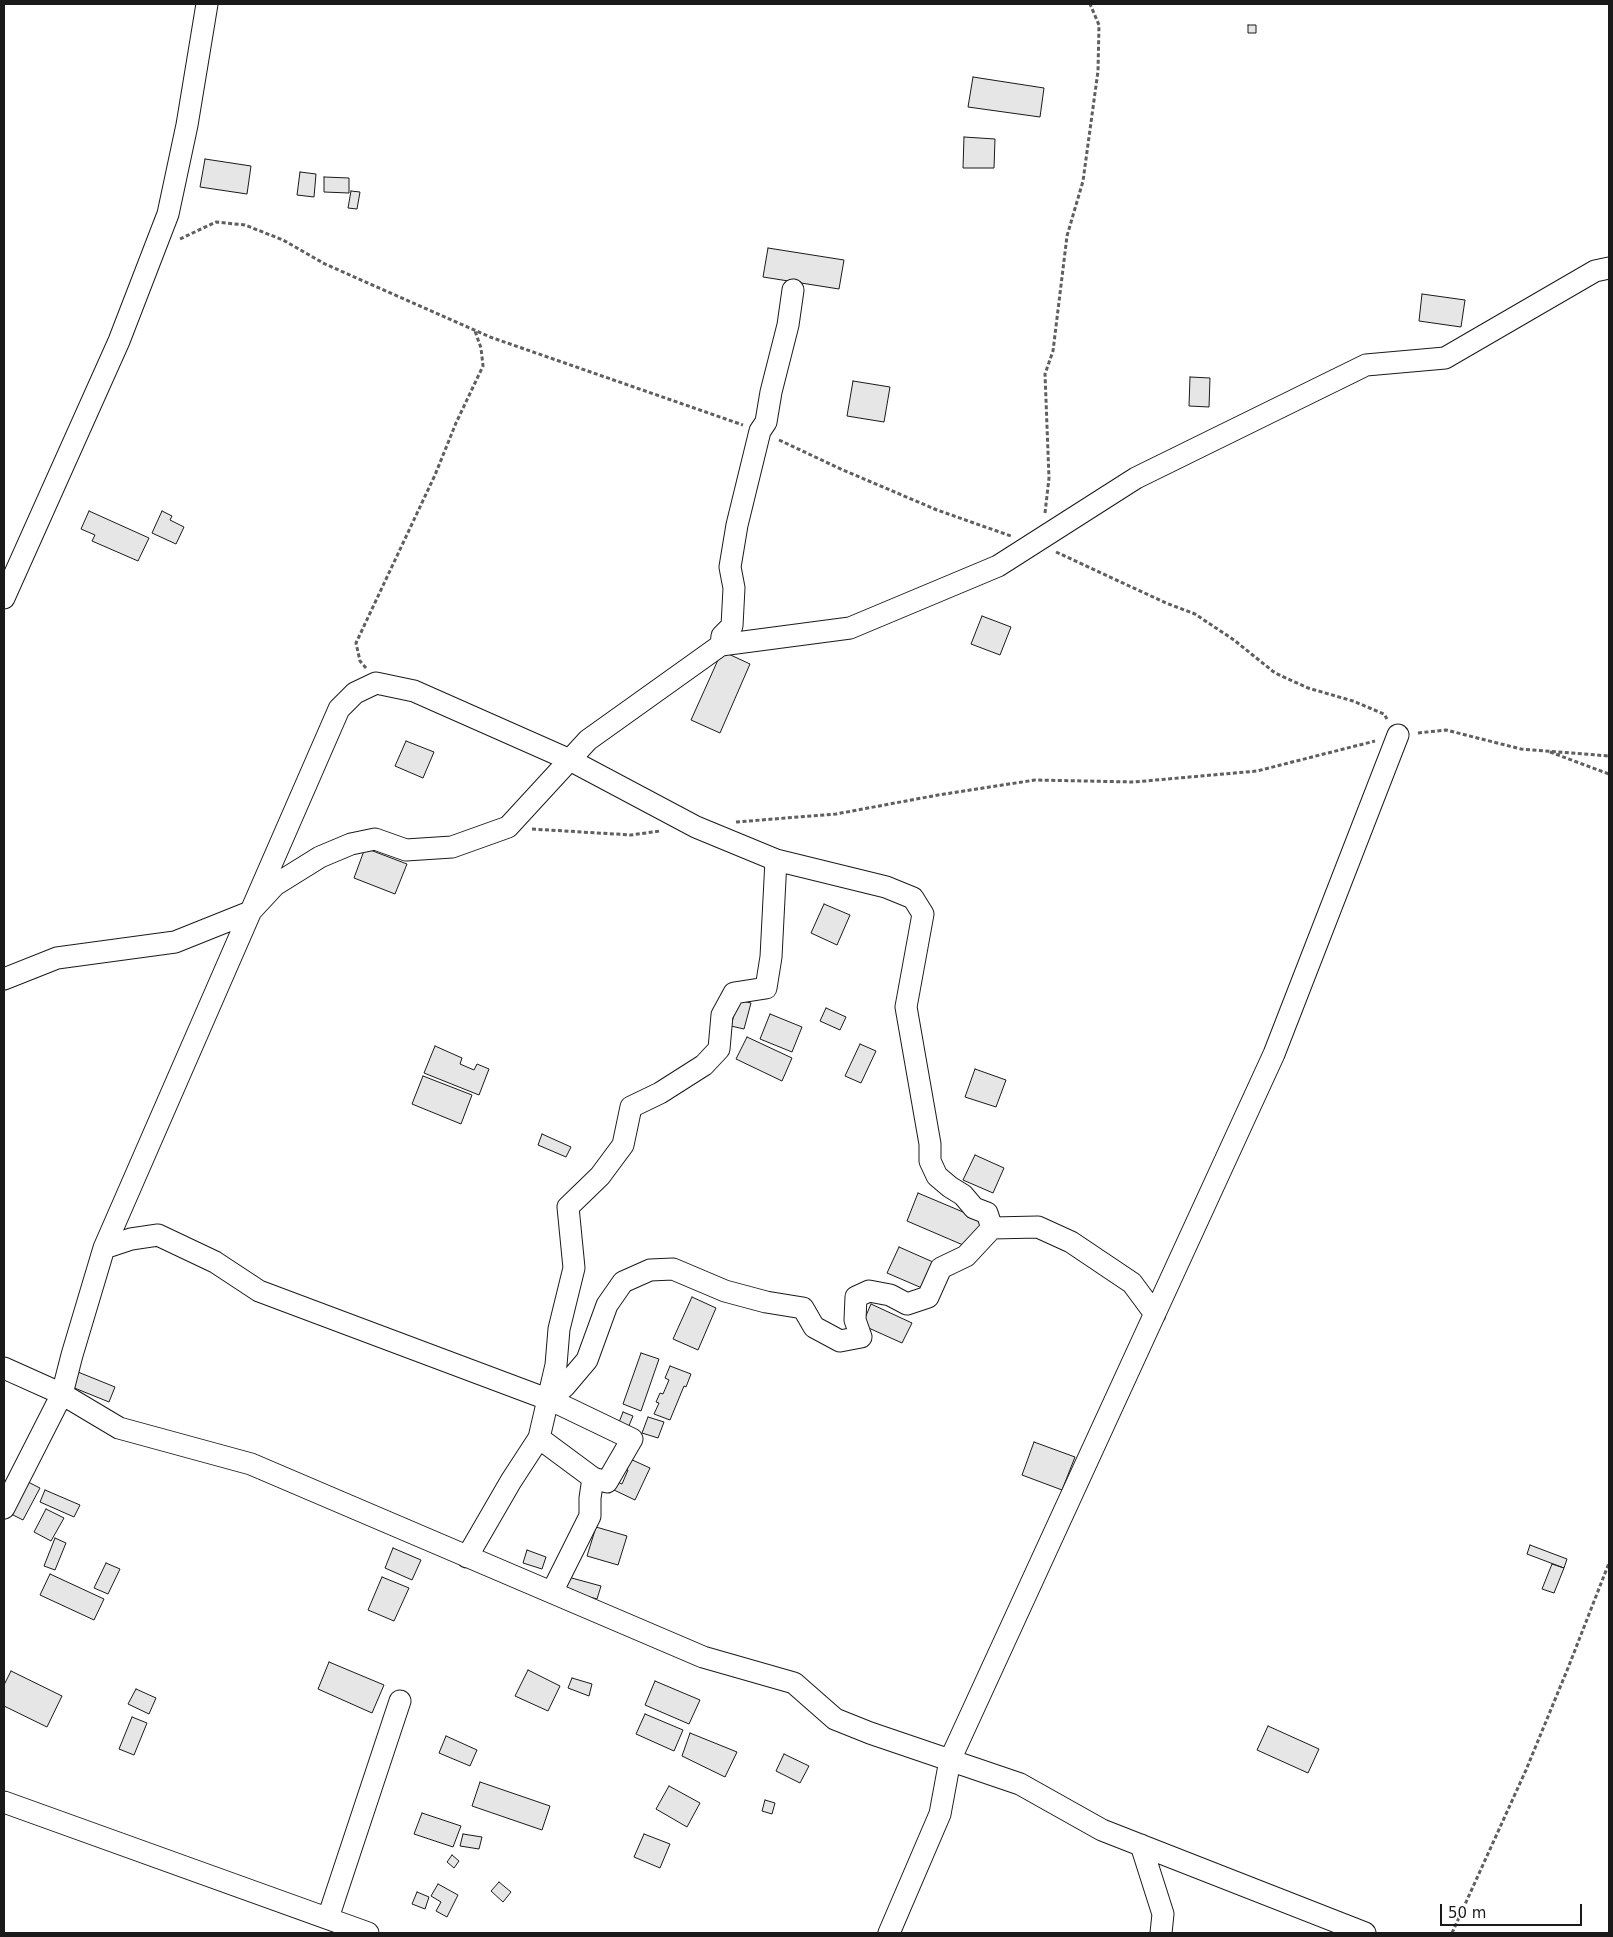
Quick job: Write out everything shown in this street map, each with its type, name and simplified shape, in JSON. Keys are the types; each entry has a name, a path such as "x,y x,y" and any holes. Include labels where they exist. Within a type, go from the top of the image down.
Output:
{"street":[{"path":"4,598 119,341 168,214 187,124 207,4"},
{"path":"4,979 57,958 175,942 250,912 275,885 320,857 351,844 374,839 406,850 452,847 508,827 588,740 721,645 850,628 998,566 1136,478 1366,366 1445,358 1595,271 1609,268"},
{"path":"721,645 722,636 732,626 734,588 730,566 743,499 760,431 766,422 788,325 793,290"},
{"path":"4,1508 62,1394 104,1248 339,709 355,693 376,682 414,691 570,760 696,827 776,860 886,887 913,898 923,914 906,1007 930,1144 930,1161 937,1176 950,1188 963,1195 974,1208 988,1213 992,1228"},
{"path":"889,1933 940,1814 950,1760 1274,1054 1398,735"},
{"path":"468,1557 510,1481 539,1438 556,1365 558,1329 574,1268 568,1207 600,1176 623,1145 631,1107 660,1093 704,1065 719,1049 722,1015 734,993 766,988 772,957 776,860"},
{"path":"549,1400 587,1360 607,1305 623,1282 650,1270 673,1269 725,1291 766,1302 804,1308 814,1327 840,1341 861,1337 855,1320 856,1297 869,1291 890,1295 907,1304 928,1297 941,1268 966,1256 992,1228 1038,1227 1071,1242 1132,1283 1155,1314"},
{"path":"104,1248 132,1239 158,1235 215,1262 259,1291 549,1400 632,1439 607,1482 593,1478 539,1438"},
{"path":"4,1368 62,1394 119,1428 251,1464 703,1657 794,1682 835,1719 870,1734 1020,1784 1102,1830 1365,1933"},
{"path":"552,1592 590,1516 593,1478"},
{"path":"328,1918 400,1701"},
{"path":"4,1802 368,1933"},
{"path":"1141,1845 1163,1914 1161,1933"}],"path":[{"path":"1039,540 1049,478 1045,374 1053,351 1067,236 1083,181 1098,71 1099,25 1090,4"},
{"path":"175,243 181,238 216,222 245,225 282,240 325,264 490,337 760,431 843,470 937,510 1017,538 1039,540 1166,603 1195,614 1234,640 1275,673 1308,688 1353,701 1384,714 1398,735"},
{"path":"376,682 360,661 356,643 435,475 456,423 483,366 481,348 475,330"},
{"path":"731,822 836,814 938,795 1035,780 1134,782 1257,771 1398,735 1446,730 1521,749 1609,756"},
{"path":"1545,750 1609,774"},
{"path":"508,827 631,835 696,827"},
{"path":"1452,1933 1526,1770 1609,1563"}],"building":[{"path":"1248,25 1256,25 1256,33 1248,33"},
{"path":"973,77 1044,88 1040,117 968,107"},
{"path":"964,137 995,139 994,168 963,168"},
{"path":"205,159 251,166 247,194 200,187"},
{"path":"300,172 316,174 314,197 297,195"},
{"path":"324,177 349,178 349,193 324,192"},
{"path":"351,191 360,192 357,209 348,208"},
{"path":"768,248 844,260 839,289 763,277"},
{"path":"1422,294 1465,300 1461,327 1419,321"},
{"path":"1190,377 1210,378 1209,407 1189,406"},
{"path":"853,381 890,387 884,422 847,416"},
{"path":"89,511 149,538 138,561 92,541 95,535 81,529"},
{"path":"162,511 172,516 170,520 184,527 176,544 152,533"},
{"path":"982,616 1011,627 1000,655 971,644"},
{"path":"722,651 750,664 720,733 691,720"},
{"path":"406,741 434,752 423,778 395,766"},
{"path":"365,848 407,864 395,894 354,878"},
{"path":"824,904 850,915 837,945 811,933"},
{"path":"738,1000 751,1003 744,1029 731,1026"},
{"path":"826,1008 846,1017 840,1030 820,1021"},
{"path":"770,1014 802,1027 792,1052 760,1039"},
{"path":"747,1037 792,1058 782,1081 736,1059"},
{"path":"860,1044 876,1051 861,1083 845,1076"},
{"path":"435,1046 462,1058 460,1064 474,1070 477,1064 489,1069 479,1095 424,1073"},
{"path":"975,1069 1006,1080 996,1107 965,1097"},
{"path":"423,1076 472,1095 461,1124 412,1104"},
{"path":"542,1134 571,1147 566,1157 538,1145"},
{"path":"975,1155 1004,1168 993,1193 963,1180"},
{"path":"918,1193 982,1220 970,1248 907,1221"},
{"path":"899,1247 933,1262 922,1288 887,1273"},
{"path":"692,1297 716,1308 698,1350 673,1339"},
{"path":"871,1304 912,1323 902,1343 862,1325"},
{"path":"641,1353 659,1359 641,1411 623,1404"},
{"path":"670,1366 691,1374 670,1420 654,1414 659,1403 656,1402 660,1393 663,1394 669,1380 665,1378"},
{"path":"73,1370 115,1387 109,1402 67,1385"},
{"path":"623,1412 633,1416 628,1428 618,1425"},
{"path":"648,1417 664,1422 658,1438 642,1433"},
{"path":"1034,1442 1075,1457 1062,1490 1022,1475"},
{"path":"628,1458 650,1468 635,1500 614,1490 617,1482 622,1484 628,1470 624,1468"},
{"path":"28,1482 40,1488 23,1520 11,1514"},
{"path":"45,1490 80,1505 74,1517 40,1502"},
{"path":"46,1509 64,1518 51,1541 34,1532"},
{"path":"596,1527 627,1536 618,1565 587,1556"},
{"path":"55,1538 66,1543 55,1570 44,1566"},
{"path":"1530,1545 1567,1559 1564,1568 1527,1554"},
{"path":"393,1548 421,1560 412,1580 385,1568"},
{"path":"527,1550 546,1557 542,1569 523,1563"},
{"path":"106,1563 120,1569 108,1594 94,1588"},
{"path":"1552,1564 1564,1568 1554,1593 1542,1589"},
{"path":"50,1574 104,1599 94,1620 40,1595"},
{"path":"382,1577 409,1588 394,1621 368,1610"},
{"path":"568,1577 601,1586 597,1599 564,1590"},
{"path":"329,1662 384,1685 372,1713 318,1689"},
{"path":"528,1670 560,1686 548,1711 515,1696"},
{"path":"11,1671 62,1696 47,1727 4,1706 4,1685"},
{"path":"572,1678 592,1684 589,1696 568,1688"},
{"path":"655,1681 700,1700 689,1724 645,1705"},
{"path":"136,1689 156,1698 149,1714 128,1704"},
{"path":"645,1714 683,1730 674,1751 636,1734"},
{"path":"132,1717 147,1723 134,1755 119,1749"},
{"path":"1268,1726 1319,1749 1308,1773 1257,1750"},
{"path":"690,1733 737,1752 725,1777 682,1756"},
{"path":"446,1736 477,1750 470,1766 439,1753"},
{"path":"784,1754 809,1766 800,1783 776,1771"},
{"path":"480,1782 550,1806 542,1830 472,1806"},
{"path":"669,1786 700,1803 687,1827 656,1809"},
{"path":"765,1800 775,1803 772,1814 762,1811"},
{"path":"422,1813 461,1826 453,1847 414,1834"},
{"path":"463,1834 482,1837 479,1849 460,1846"},
{"path":"644,1834 670,1844 660,1868 634,1857"},
{"path":"452,1855 459,1861 454,1868 447,1862"},
{"path":"499,1882 511,1892 503,1902 491,1891"},
{"path":"438,1884 458,1895 447,1917 436,1911 441,1902 431,1896"},
{"path":"417,1892 429,1897 425,1909 412,1904"}]}
